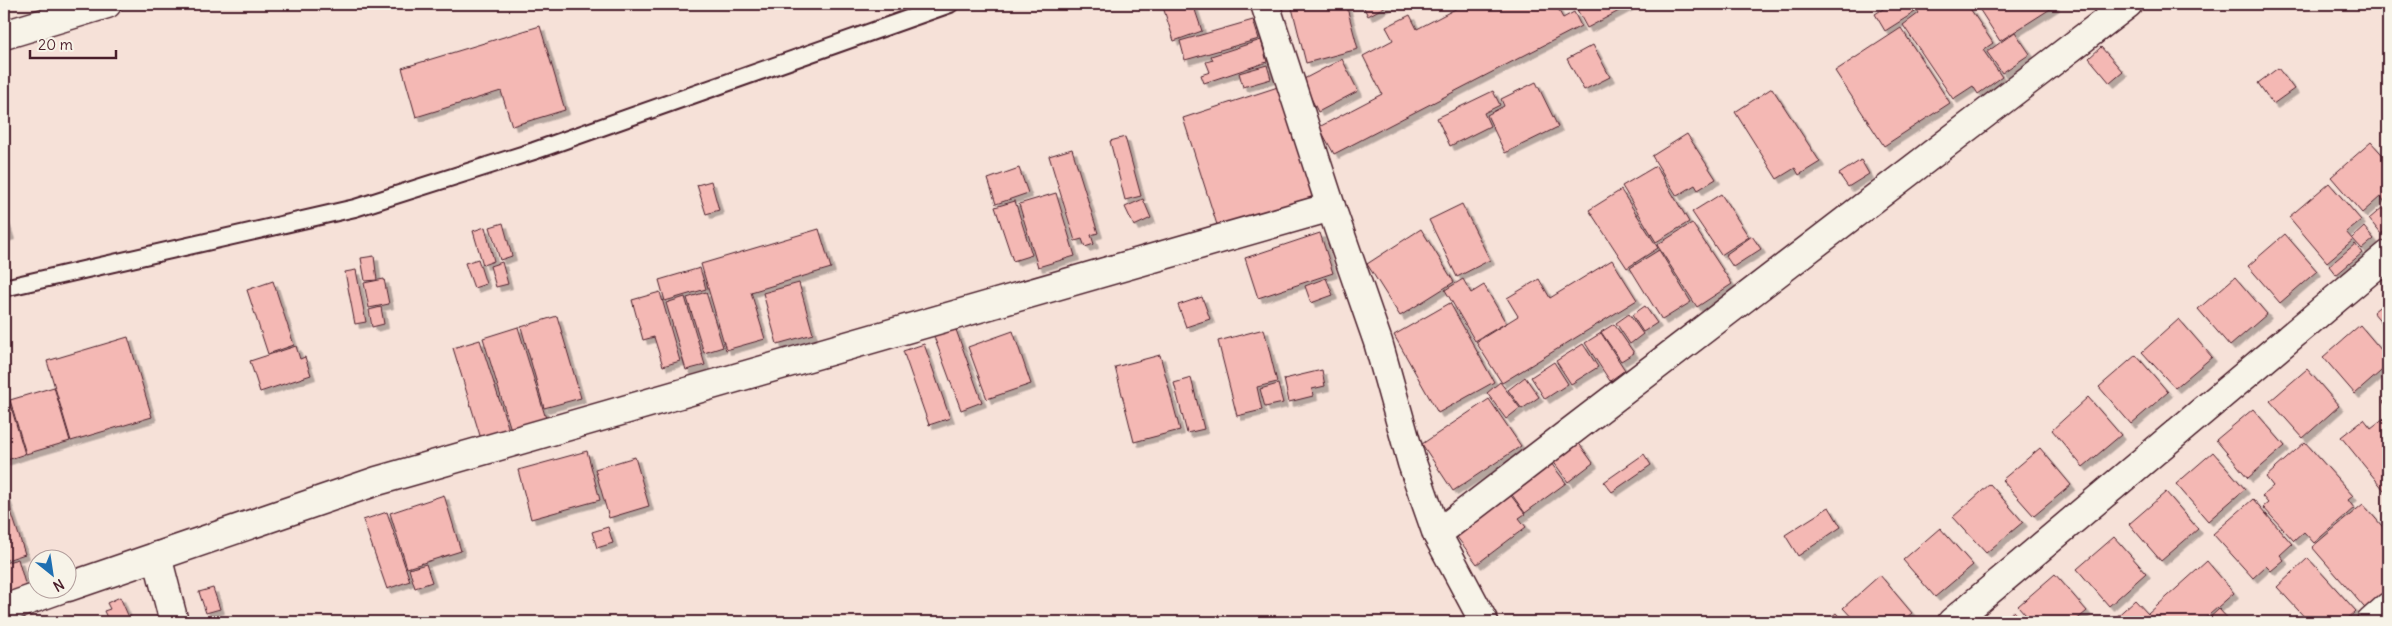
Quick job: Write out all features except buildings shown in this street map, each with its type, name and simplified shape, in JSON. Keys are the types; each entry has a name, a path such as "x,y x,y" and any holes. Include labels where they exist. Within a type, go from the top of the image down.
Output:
{"street":[{"path":"4,35 107,4"},
{"path":"1265,4 1331,207 1378,342 1412,462 1437,534 1484,622"},
{"path":"1437,534 2128,4"},
{"path":"78,584 377,481 1331,207"},
{"path":"1952,622 2388,255"},
{"path":"157,556 174,622"},
{"path":"4,609 35,598"},
{"path":"2371,622 2388,607"}],"lane":[{"path":"4,288 355,208 534,152 950,4"}]}
